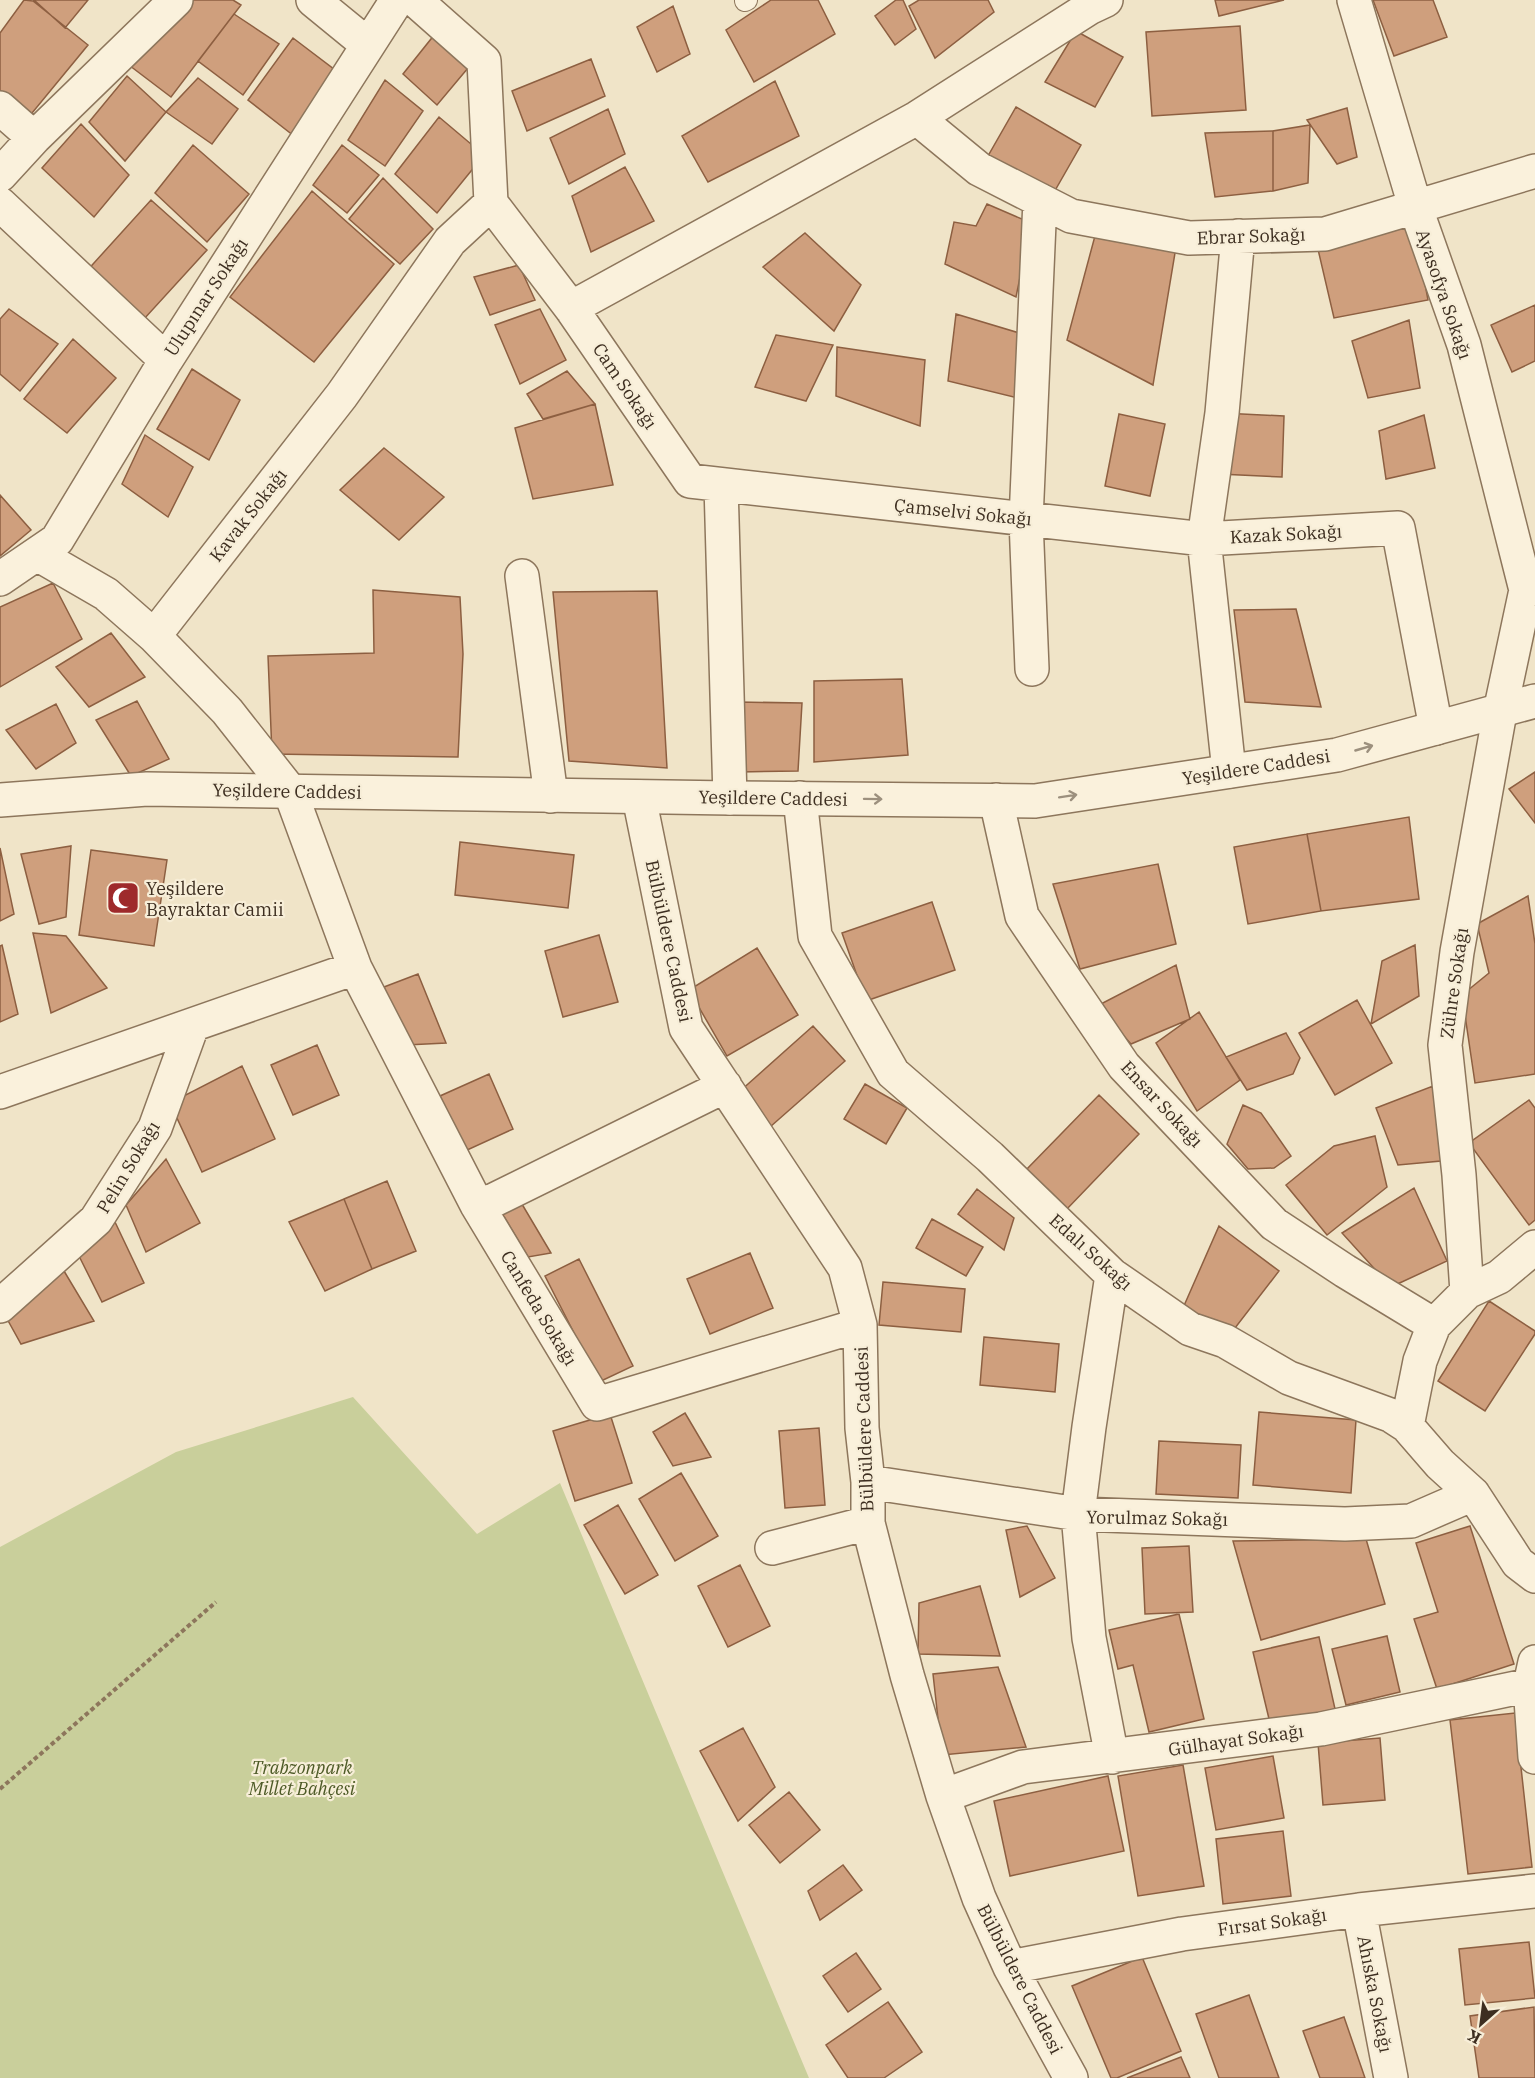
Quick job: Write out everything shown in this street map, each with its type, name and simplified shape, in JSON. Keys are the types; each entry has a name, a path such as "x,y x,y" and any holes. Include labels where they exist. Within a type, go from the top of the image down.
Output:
{"street":[{"path":"0,175 34,138 176,0"},
{"path":"313,0 368,45"},
{"name":"Ulupınar Sokağı","path":"0,579 57,540 166,360 397,0"},
{"path":"415,0 484,61 490,203"},
{"path":"572,308 917,118 1089,8 1106,0"},
{"name":"Ayasofya Sokağı","path":"1354,0 1415,206 1464,345 1530,589"},
{"path":"0,108 34,138"},
{"name":"Ebrar Sokağı","path":"917,118 979,169 1071,216 1190,238 1325,234 1535,171"},
{"path":"1032,669 1026,520 1040,200"},
{"name":"Cam Sokağı","path":"490,203 572,308 690,481 721,485"},
{"name":"Kavak Sokağı","path":"154,636 342,395 450,241 490,203"},
{"path":"0,204 166,360"},
{"path":"1204,539 1221,413 1238,236"},
{"path":"721,485 730,798"},
{"name":"Çamselvi Sokağı","path":"721,485 1204,539"},
{"name":"Kazak Sokağı","path":"1229,771 1204,539 1398,528 1436,728"},
{"path":"37,555 106,594 154,636 227,711 290,791"},
{"path":"522,576 551,796"},
{"name":"Zühre Sokağı","path":"1467,1292 1459,1175 1445,1045 1457,952 1500,712 1530,589"},
{"name":"Yeşildere Caddesi","path":"0,800 147,789 1035,801 1337,755 1535,701"},
{"name":"Canfeda Sokağı","path":"290,791 355,968 477,1205 597,1404 860,1324"},
{"name":"Bülbüldere Caddesi","path":"639,797 686,1028 845,1268 860,1324 861,1428 868,1482 868,1523 907,1675 943,1796 979,1898 1010,1967 1071,2078"},
{"name":"Edalı Sokağı","path":"801,798 815,936 893,1073 990,1157 1112,1275 1190,1329 1225,1341 1289,1378 1390,1415 1407,1426 1440,1464 1473,1494 1518,1563 1535,1576"},
{"name":"Ensar Sokağı","path":"996,801 1022,916 1124,1066 1274,1224 1434,1326"},
{"path":"0,1092 355,968"},
{"name":"Pelin Sokağı","path":"0,1306 96,1220 155,1128 192,1026"},
{"path":"477,1205 494,1200 725,1086"},
{"path":"1407,1426 1420,1361 1434,1326 1467,1292 1499,1277 1535,1246"},
{"path":"868,1482 1078,1514 1112,1275"},
{"name":"Yorulmaz Sokağı","path":"1112,1757 1089,1638 1078,1514 1345,1524 1400,1522 1411,1521 1473,1494"},
{"path":"772,1548 868,1523"},
{"path":"1533,1674 1535,1757"},
{"name":"Gülhayat Sokağı","path":"943,1796 1023,1767 1321,1729 1533,1674"},
{"name":"Fırsat Sokağı","path":"1010,1967 1182,1934 1359,1910 1535,1891"},
{"name":"Ahıska Sokağı","path":"1359,1910 1391,2078"}],"path":[{"path":"0,1789 216,1602"}],"green space":[{"name":"Trabzonpark Millet Bahçesi","path":"353,1397 477,1534 560,1483 809,2078 0,2078 0,1547 176,1452"}],"building":[{"path":"24,0 33,1 88,45 23,124 0,105 0,33"},
{"path":"34,0 88,0 65,28"},
{"path":"176,0 233,0 241,5 171,97 117,56"},
{"path":"771,0 818,0 835,34 754,82 726,30"},
{"path":"896,0 903,0 916,29 895,45 875,16"},
{"path":"919,0 988,0 994,12 935,58 909,6"},
{"path":"1215,0 1284,0 1219,16"},
{"path":"1373,0 1433,0 1447,37 1394,56"},
{"path":"673,6 690,54 657,72 637,27"},
{"path":"234,14 279,44 243,95 198,61"},
{"path":"1240,26 1246,110 1152,116 1146,32"},
{"path":"1076,31 1123,57 1095,107 1045,82"},
{"path":"435,34 468,68 437,105 403,74"},
{"path":"293,38 339,73 294,136 248,100"},
{"path":"591,59 605,96 527,131 512,91"},
{"path":"127,76 166,112 125,161 89,122"},
{"path":"198,78 238,109 212,144 166,112"},
{"path":"385,80 423,111 385,166 348,140"},
{"path":"775,81 799,136 708,182 682,136"},
{"path":"1016,107 1081,145 1053,194 988,156"},
{"path":"1347,108 1357,157 1337,164 1307,120"},
{"path":"608,109 625,154 569,184 550,138"},
{"path":"439,117 484,155 437,213 395,174"},
{"path":"81,124 129,175 94,217 42,168"},
{"path":"1310,125 1308,183 1273,191 1273,131"},
{"path":"1273,131 1273,191 1215,197 1205,133"},
{"path":"193,145 249,194 207,242 155,193"},
{"path":"342,145 379,175 347,213 313,185"},
{"path":"625,167 654,221 591,252 572,196"},
{"path":"383,178 433,229 400,264 349,219"},
{"path":"312,191 394,264 314,362 230,297"},
{"path":"151,200 207,250 134,330 84,274"},
{"path":"987,204 1031,223 1016,297 945,264 954,222 976,226"},
{"path":"1099,221 1178,235 1153,385 1067,340"},
{"path":"1414,224 1428,300 1334,318 1317,245"},
{"path":"805,233 861,285 834,331 763,267"},
{"path":"519,265 535,300 490,315 474,277"},
{"path":"1535,305 1535,361 1512,372 1491,325"},
{"path":"9,309 58,344 20,391 0,374 0,319"},
{"path":"540,309 566,360 520,384 495,325"},
{"path":"956,314 1026,335 1022,399 948,381"},
{"path":"1409,320 1420,388 1368,398 1352,341"},
{"path":"776,335 833,345 806,401 755,387"},
{"path":"73,339 116,378 67,433 24,399"},
{"path":"837,347 925,360 920,426 836,396"},
{"path":"192,369 240,400 209,460 157,429"},
{"path":"567,371 595,404 543,419 527,394"},
{"path":"595,404 613,485 533,499 515,428"},
{"path":"1222,413 1284,416 1282,477 1219,474"},
{"path":"1119,414 1165,424 1150,496 1105,486"},
{"path":"1424,415 1435,468 1386,479 1379,431"},
{"path":"145,435 193,467 168,517 122,484"},
{"path":"384,448 444,497 399,540 340,490"},
{"path":"0,495 31,530 0,556"},
{"path":"53,583 82,639 0,687 0,607"},
{"path":"373,590 460,597 463,654 458,757 272,754 268,656 374,653"},
{"path":"657,591 667,768 569,761 553,592"},
{"path":"1296,609 1321,707 1245,702 1234,610"},
{"path":"111,633 145,677 89,707 56,667"},
{"path":"902,679 908,755 814,762 814,681"},
{"path":"137,701 169,759 131,776 96,720"},
{"path":"738,702 802,703 798,771 739,772"},
{"path":"56,704 76,743 36,769 6,730"},
{"path":"1535,772 1535,823 1509,789"},
{"path":"1409,817 1419,899 1321,911 1307,834"},
{"path":"1307,834 1321,911 1248,924 1234,847"},
{"path":"460,842 574,855 568,908 455,895"},
{"path":"71,846 66,917 39,924 21,854"},
{"path":"0,848 14,914 0,921"},
{"name":"Yeşildere Bayraktar Camii","path":"91,850 167,860 154,946 79,935"},
{"path":"1158,864 1176,944 1080,969 1053,884"},
{"path":"1528,896 1535,944 1535,1074 1475,1083 1462,995 1489,973 1477,924"},
{"path":"932,902 955,970 866,1001 842,933"},
{"path":"33,933 66,936 107,988 51,1013"},
{"path":"599,935 618,1002 563,1017 545,951"},
{"path":"2,945 18,1014 0,1022 0,946"},
{"path":"1415,945 1419,996 1371,1024 1382,961"},
{"path":"757,948 798,1015 727,1056 689,990"},
{"path":"1176,965 1190,1019 1131,1044 1097,1006"},
{"path":"418,974 446,1043 406,1045 384,987"},
{"path":"1357,1000 1392,1063 1335,1095 1299,1033"},
{"path":"1199,1012 1240,1080 1197,1111 1156,1043"},
{"path":"813,1026 845,1061 770,1127 739,1092"},
{"path":"1286,1033 1300,1058 1293,1074 1247,1090 1226,1057"},
{"path":"317,1045 339,1095 293,1115 271,1065"},
{"path":"242,1066 275,1139 202,1172 170,1103"},
{"path":"489,1074 513,1129 465,1151 440,1096"},
{"path":"865,1084 907,1108 886,1144 844,1119"},
{"path":"1433,1086 1441,1161 1398,1165 1376,1108"},
{"path":"1099,1095 1139,1134 1066,1210 1025,1171"},
{"path":"1529,1100 1535,1108 1535,1220 1529,1225 1469,1143"},
{"path":"1243,1105 1261,1113 1291,1156 1274,1168 1248,1169 1227,1144"},
{"path":"1375,1136 1387,1187 1327,1235 1286,1185 1334,1146"},
{"path":"166,1159 200,1223 146,1252 126,1205"},
{"path":"387,1181 416,1251 372,1269 344,1199"},
{"path":"1414,1188 1447,1261 1391,1287 1342,1233"},
{"path":"513,1189 551,1253 528,1257 494,1200"},
{"path":"977,1189 1014,1218 1004,1250 958,1214"},
{"path":"344,1199 372,1269 325,1291 289,1222"},
{"path":"932,1219 983,1247 966,1276 916,1248"},
{"path":"115,1222 144,1283 102,1302 77,1252"},
{"path":"1219,1226 1279,1271 1225,1341 1183,1308"},
{"path":"750,1253 773,1308 710,1334 687,1279"},
{"path":"579,1259 633,1366 599,1382 545,1276"},
{"path":"64,1271 94,1321 21,1344 6,1317"},
{"path":"883,1282 965,1289 961,1332 879,1325"},
{"path":"1489,1301 1535,1331 1535,1334 1485,1411 1438,1381"},
{"path":"984,1337 1059,1344 1055,1392 980,1385"},
{"path":"1259,1412 1356,1420 1351,1493 1253,1485"},
{"path":"685,1413 711,1457 673,1466 653,1432"},
{"path":"610,1414 632,1483 575,1501 553,1431"},
{"path":"819,1428 825,1505 785,1508 779,1431"},
{"path":"1159,1441 1241,1445 1238,1498 1156,1494"},
{"path":"681,1473 718,1536 675,1561 639,1499"},
{"path":"618,1505 658,1575 625,1594 584,1525"},
{"path":"1027,1526 1055,1578 1020,1597 1006,1530"},
{"path":"1470,1526 1514,1664 1437,1689 1414,1619 1438,1612 1416,1543"},
{"path":"1366,1539 1385,1604 1261,1640 1233,1541"},
{"path":"1189,1546 1193,1612 1145,1614 1142,1548"},
{"path":"740,1565 770,1626 728,1647 698,1586"},
{"path":"980,1586 1000,1656 918,1654 919,1603"},
{"path":"1179,1614 1204,1719 1149,1732 1133,1665 1118,1669 1109,1630"},
{"path":"1387,1636 1400,1692 1346,1705 1332,1649"},
{"path":"1319,1637 1335,1709 1270,1723 1253,1652"},
{"path":"998,1667 1026,1747 942,1755 933,1674"},
{"path":"1515,1713 1532,1867 1468,1874 1450,1720"},
{"path":"743,1728 775,1787 738,1821 700,1751"},
{"path":"1380,1738 1385,1800 1323,1805 1318,1743"},
{"path":"1273,1756 1284,1818 1216,1830 1205,1768"},
{"path":"1183,1765 1204,1886 1138,1896 1118,1776"},
{"path":"1108,1776 1124,1851 1010,1876 994,1801"},
{"path":"789,1792 820,1830 780,1863 749,1825"},
{"path":"1283,1831 1291,1896 1223,1904 1216,1839"},
{"path":"843,1865 862,1890 820,1920 808,1891"},
{"path":"1529,1942 1535,1998 1465,2005 1459,1949"},
{"path":"856,1953 881,1989 848,2012 823,1976"},
{"path":"1142,1957 1181,2051 1117,2078 1111,2078 1072,1986"},
{"path":"1249,1995 1279,2078 1219,2078 1196,2014"},
{"path":"888,2002 922,2052 884,2078 848,2078 826,2045"},
{"path":"1534,2007 1535,2078 1479,2078 1470,2016"},
{"path":"1344,2017 1365,2078 1320,2078 1303,2031"},
{"path":"1181,2057 1190,2078 1127,2078"}],"place":[{"name":"Yeşildere Bayraktar Camii","path":"123,898"}]}
